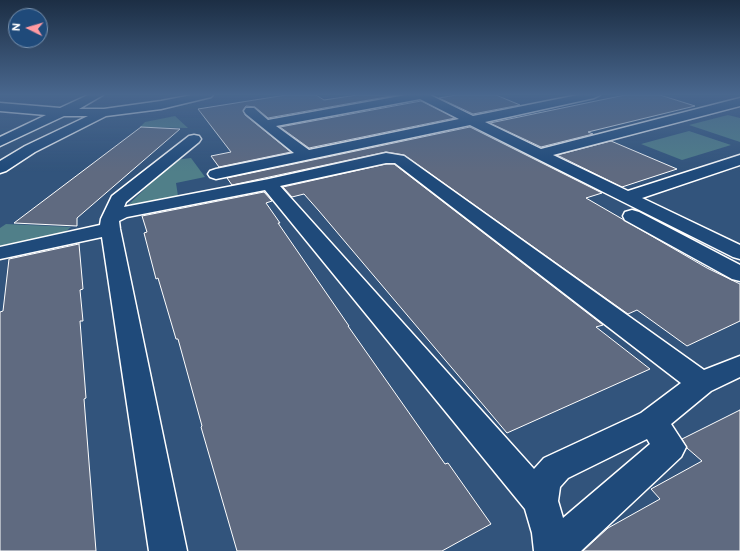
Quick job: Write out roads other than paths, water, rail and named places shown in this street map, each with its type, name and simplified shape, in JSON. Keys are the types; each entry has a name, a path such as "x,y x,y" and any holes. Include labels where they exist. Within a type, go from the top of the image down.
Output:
{"street":[{"path":"0,142 43,121"},
{"path":"0,168 30,149 88,121"},
{"path":"261,121 306,155"},
{"path":"265,124 283,121"},
{"path":"465,121 740,274"},
{"path":"216,174 306,155 475,127 498,121"},
{"path":"540,154 668,121"},
{"path":"475,127 540,154 740,253"},
{"path":"168,551 110,224 118,200 194,139"},
{"path":"0,253 110,224 121,213 269,184 386,158 399,159 701,383"},
{"path":"626,197 740,160"},
{"path":"269,184 540,501 550,533 553,551"},
{"path":"540,501 544,481 556,468 652,422 701,383 740,366"},
{"path":"553,551 670,447 652,422"}]}
